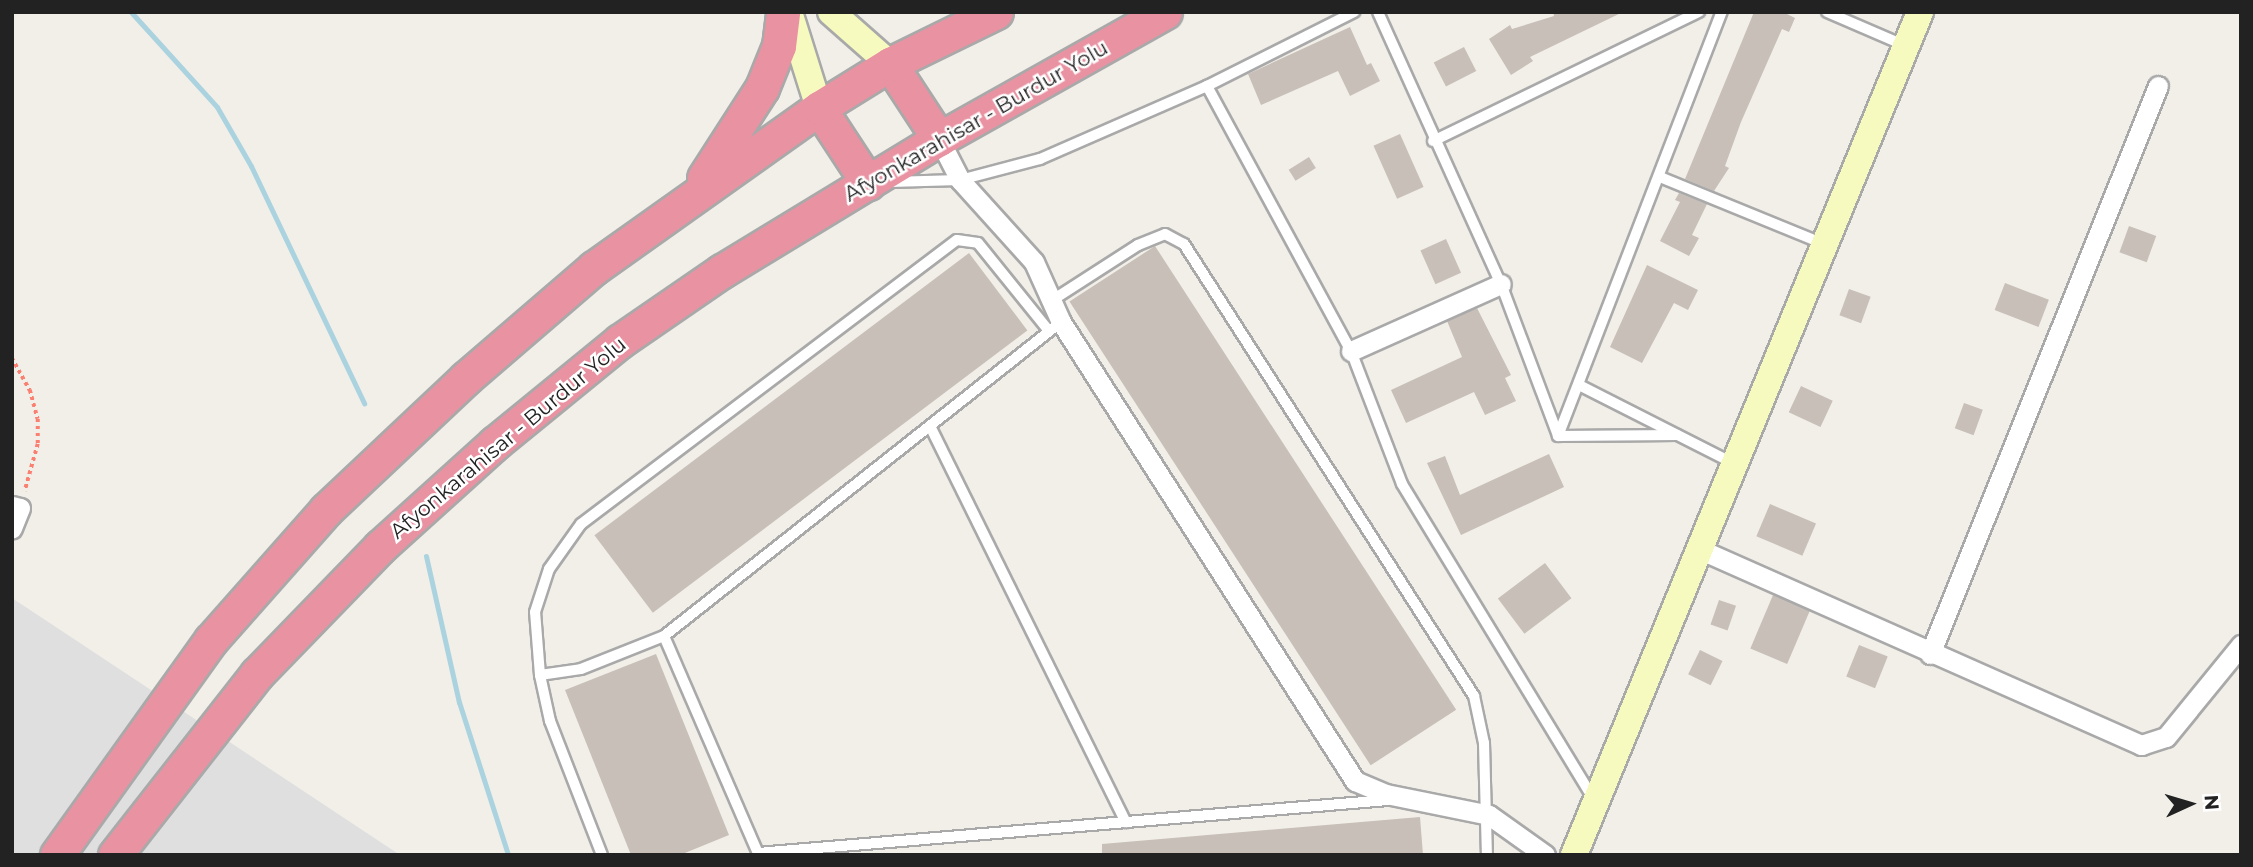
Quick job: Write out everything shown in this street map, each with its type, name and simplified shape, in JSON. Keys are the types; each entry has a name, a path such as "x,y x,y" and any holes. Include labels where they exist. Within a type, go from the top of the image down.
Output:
{"highway":[{"path":"689,198 762,88 779,46 783,12"},
{"path":"57,855 211,640 326,510 466,378 564,293 689,198 819,108 890,64 996,12"},
{"name":"Afyonkarahisar - Burdur Yolu","path":"115,855 257,674 380,547 495,443 620,341 722,271 939,139 1165,12"},
{"path":"890,64 939,139"},
{"path":"819,108 867,183"}],"street":[{"path":"789,12 819,108"},
{"path":"831,12 890,64"},
{"path":"1574,855 1920,12"},
{"path":"1930,654 2158,86"},
{"path":"939,139 960,180 1034,262 1051,301 1055,326 1355,781 1406,798 1489,815 1545,855"},
{"path":"1351,351 1501,284"},
{"path":"12,528 16,507"},
{"path":"1699,549 1930,654 2141,745 2166,737 2241,645"}],"lane":[{"path":"867,183 960,180 1040,159 1207,86 1354,12"},
{"path":"1378,12 1433,141 1501,284 1558,436"},
{"path":"1433,141 1699,12"},
{"path":"1558,436 1581,386 1722,12"},
{"path":"1827,12 1906,46"},
{"path":"1207,86 1351,351 1402,484 1595,803"},
{"path":"1660,177 1825,244"},
{"path":"1051,301 1138,245 1165,234 1184,244 1474,696 1484,743 1489,815 1487,855"},
{"path":"540,675 581,669 664,636 1055,326 978,243 957,240 581,524 549,569 535,612 540,675 551,721 601,855"},
{"path":"1581,386 1735,464"},
{"path":"930,426 1126,822"},
{"path":"1558,436 1677,435"},
{"path":"664,636 756,854 1406,798"}],"path":[{"path":"12,358 30,390 39,431 16,507"}],"shaded area":[{"path":"12,598 400,855 12,855"}],"building":[{"path":"1553,12 1623,12 1530,57 1533,61 1511,75 1489,39 1510,25 1512,29 1554,16"},
{"path":"1754,12 1783,12 1795,18 1789,32 1782,29 1741,122 1725,166 1729,168 1714,191 1685,179"},
{"path":"1350,27 1367,65 1371,63 1380,81 1350,96 1338,71 1261,105 1248,74"},
{"path":"1464,47 1476,71 1446,86 1434,62"},
{"path":"1400,134 1424,187 1397,199 1374,146"},
{"path":"1309,157 1316,168 1296,181 1289,170"},
{"path":"1679,193 1707,204 1692,235 1699,238 1689,256 1660,241 1680,202 1675,200"},
{"path":"2129,226 2156,236 2147,262 2119,252"},
{"path":"1446,239 1461,273 1435,284 1420,250"},
{"path":"1155,246 1456,710 1371,765 1069,302"},
{"path":"969,253 1027,330 653,613 594,535"},
{"path":"1647,265 1698,290 1688,310 1674,303 1642,363 1610,347"},
{"path":"2005,283 2049,300 2038,327 1995,310"},
{"path":"1849,289 1871,297 1861,323 1839,315"},
{"path":"1477,308 1511,375 1505,378 1516,401 1485,415 1474,392 1406,423 1391,390 1462,357 1447,321"},
{"path":"1801,386 1833,401 1820,427 1789,412"},
{"path":"1964,403 1983,410 1974,435 1955,428"},
{"path":"1549,454 1564,487 1461,535 1427,463 1445,456 1460,495"},
{"path":"1770,504 1816,524 1802,556 1756,536"},
{"path":"1545,563 1571,598 1524,634 1498,599"},
{"path":"1773,595 1810,611 1787,664 1750,648"},
{"path":"1719,600 1736,606 1728,630 1711,625"},
{"path":"1859,645 1888,657 1875,688 1846,677"},
{"path":"1700,650 1722,661 1711,685 1688,674"},
{"path":"656,654 729,835 680,855 631,855 565,690"},
{"path":"1420,817 1423,855 1102,855 1102,844"}],"waterway":[{"path":"131,12 217,107 251,166 364,403"},
{"path":"426,556 459,702 508,855"}]}
